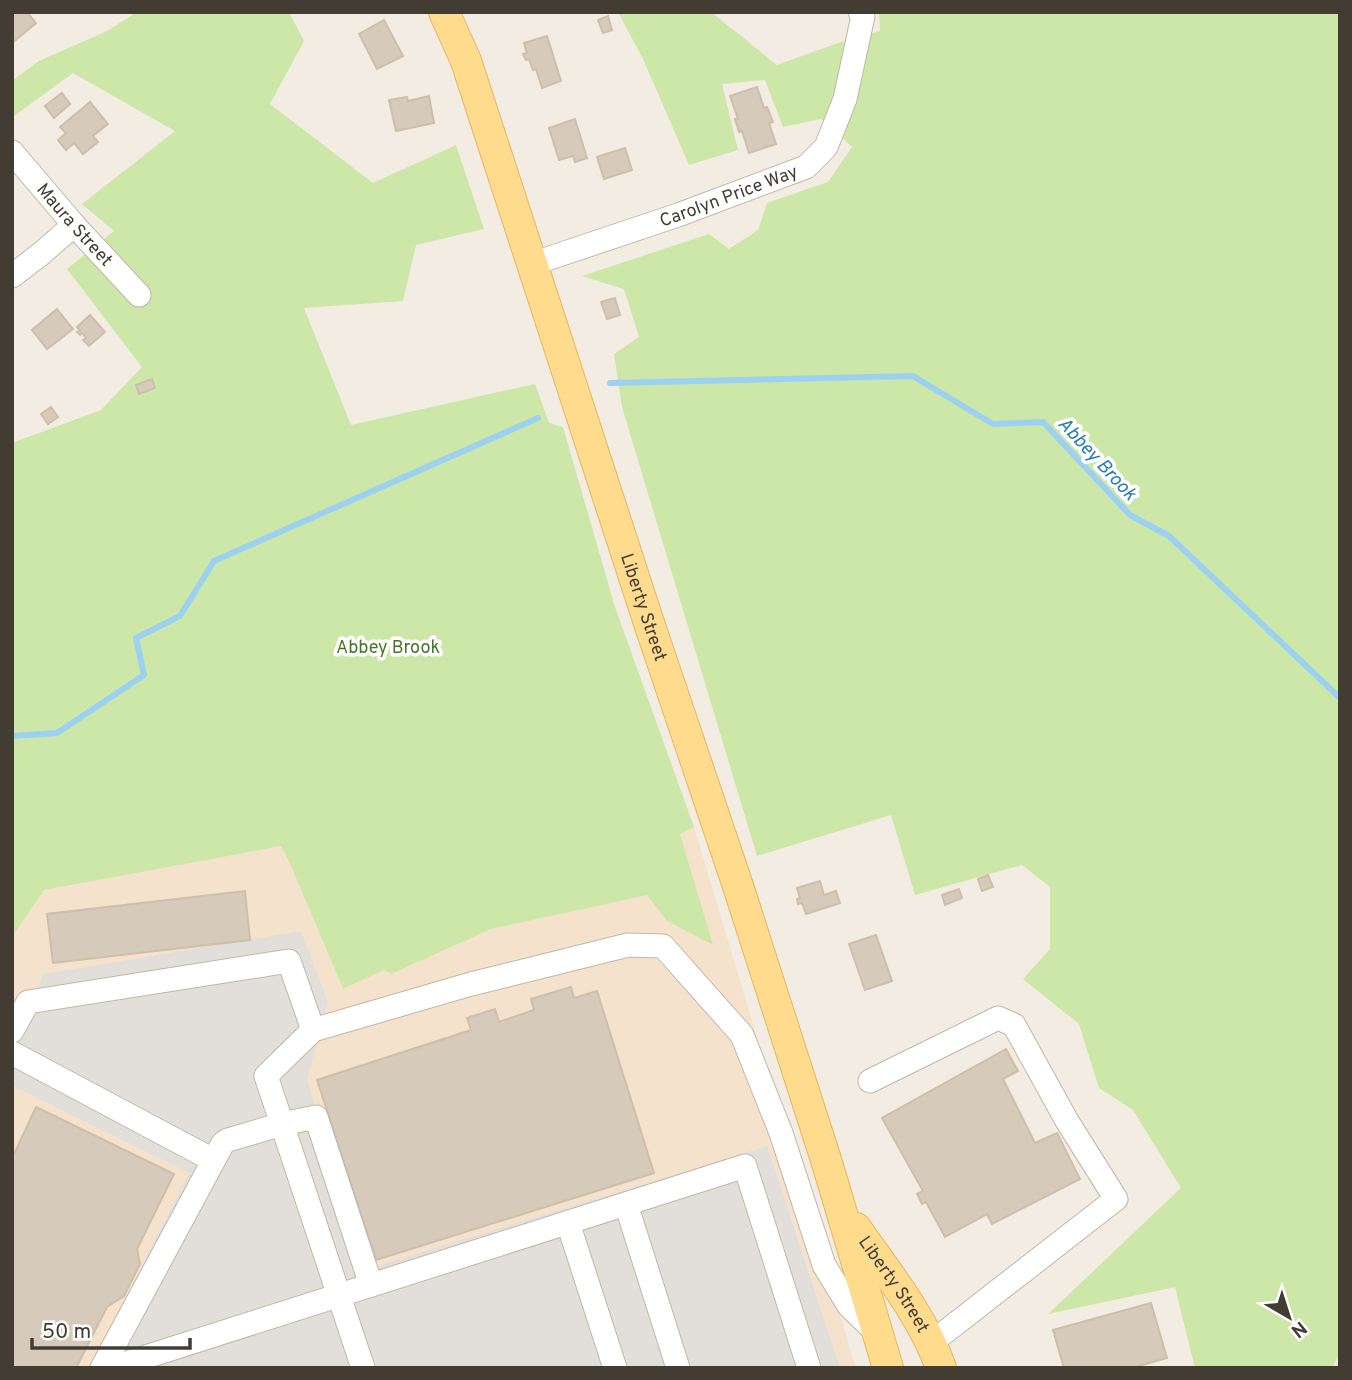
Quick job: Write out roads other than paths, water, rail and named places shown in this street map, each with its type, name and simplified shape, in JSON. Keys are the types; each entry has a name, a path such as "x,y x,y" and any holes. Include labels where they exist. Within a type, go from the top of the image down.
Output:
{"main road":[{"name":"Liberty Street","path":"444,12 466,61 650,626 738,886 840,1205 888,1368"},
{"name":"Liberty Street","path":"840,1205 910,1304 936,1356"}],"street":[{"name":"Carolyn Price Way","path":"532,264 678,215 806,167 826,148 845,99 863,16 860,12"},
{"name":"Maura Street","path":"12,152 74,225 139,295"},
{"path":"12,276 74,225"},
{"path":"363,1368 266,1076 313,1030 471,984 628,945 663,946 742,1035 781,1133 824,1265 849,1306 878,1334"},
{"path":"12,1031 28,1002 289,961 313,1030"},
{"path":"870,1081 998,1018 1014,1025 1067,1121 1116,1199 936,1356"},
{"path":"12,1053 213,1160"},
{"path":"102,1368 222,1143 282,1124 316,1117 371,1285"},
{"path":"111,1368 745,1166 809,1368"},
{"path":"626,1204 678,1368"},
{"path":"568,1223 615,1368"}],"waterway":[{"name":"Abbey Brook","path":"610,383 913,376 993,424 1043,422 1130,515 1169,536 1340,698"},
{"name":"Abbey Brook","path":"12,736 57,733 144,675 136,638 180,616 214,561 538,418"}]}
